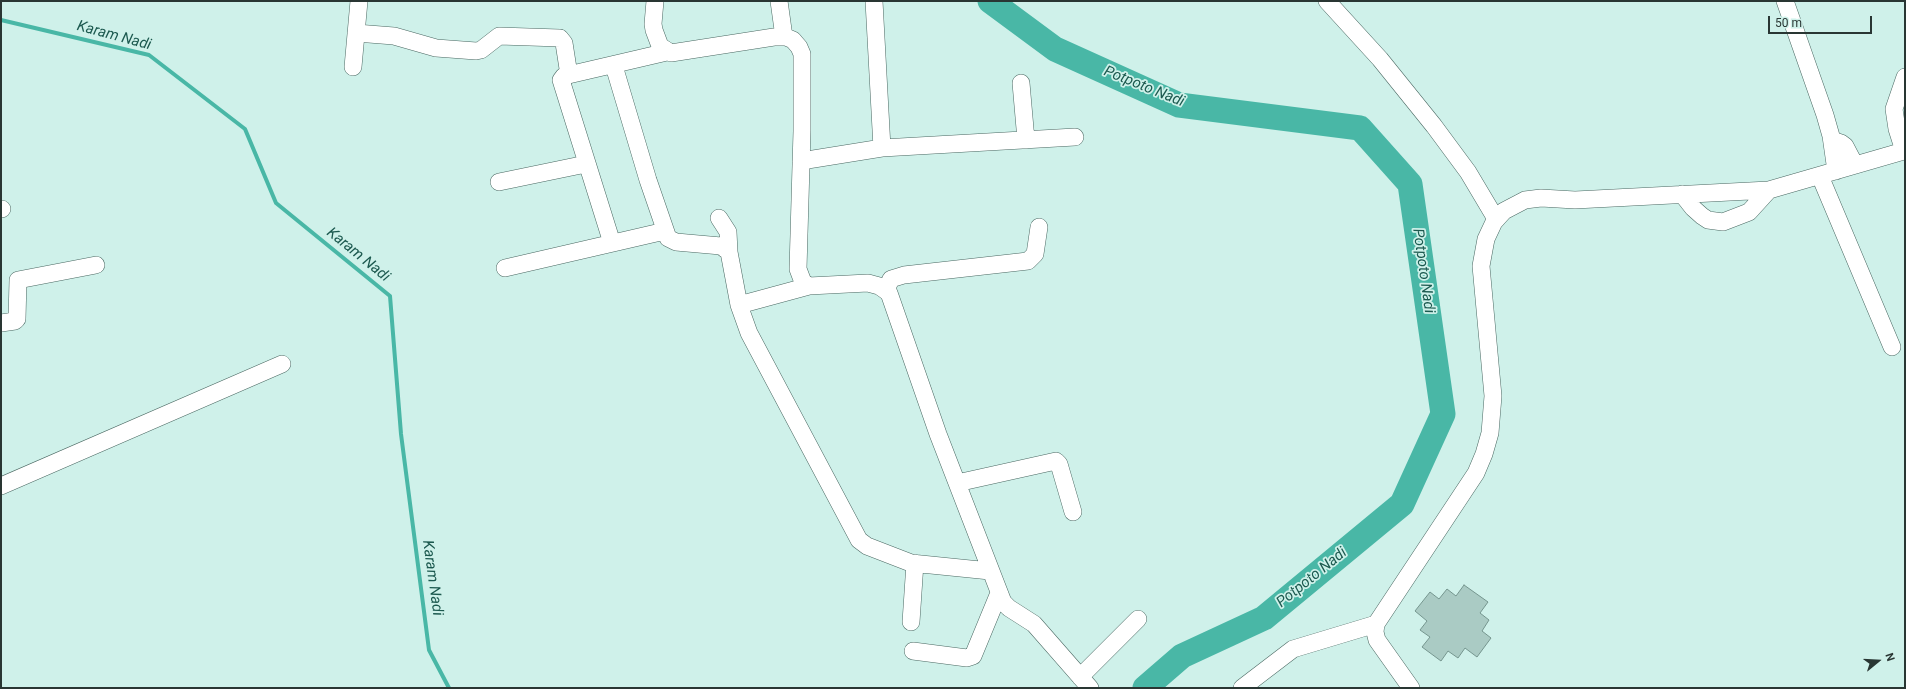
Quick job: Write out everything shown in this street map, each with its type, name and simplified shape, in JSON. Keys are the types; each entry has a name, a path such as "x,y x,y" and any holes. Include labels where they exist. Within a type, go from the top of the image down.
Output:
{"street":[{"path":"353,67 358,1"},
{"path":"655,1 653,24 654,30 660,46 667,52"},
{"path":"779,1 784,37"},
{"path":"874,1 882,148"},
{"path":"1327,1 1380,59 1434,126 1468,172 1496,219"},
{"path":"1784,1 1818,94 1832,140 1836,171"},
{"path":"356,33 386,35 436,48 476,51 480,50 499,36 560,38 564,43 569,75"},
{"path":"612,243 561,83 562,78 569,75 614,66 667,52 676,53 774,37 784,37 793,40 799,47 802,54 798,269 803,282 809,286"},
{"path":"614,66 668,238 673,242 721,246 729,252"},
{"path":"1411,688 1378,640 1375,632 1376,624 1476,473 1484,454 1490,433 1493,396 1481,266 1486,239 1496,219 1504,211 1517,203 1541,198 1575,200 1769,190 1905,152 1897,129 1894,109 1905,77"},
{"path":"1021,83 1026,140"},
{"path":"801,161 882,148 1075,137"},
{"path":"1832,140 1846,146 1856,165"},
{"path":"499,182 586,164"},
{"path":"1820,176 1892,347"},
{"path":"1682,194 1693,208 1702,216 1708,220 1723,222 1749,212 1769,190"},
{"path":"720,218 728,232 729,252 739,305 749,333 855,535 867,546 915,563 990,571"},
{"path":"886,290 891,279 904,275 1028,262 1035,254 1039,227"},
{"path":"505,268 665,231"},
{"path":"1,323 15,321 17,319 18,280 96,265"},
{"path":"739,305 809,286 868,283 886,290 891,296 957,483 990,571 1005,606 1034,624 1085,683 1138,619"},
{"path":"1,486 282,364"},
{"path":"957,483 1056,461 1059,464 1073,512"},
{"path":"911,622 915,563"},
{"path":"913,651 970,658 974,654 999,593"},
{"path":"1242,688 1293,649 1376,624"}],"building":[{"path":"1464,585 1488,602 1480,613 1489,620 1482,631 1491,638 1477,657 1465,648 1458,658 1448,651 1441,661 1422,647 1430,637 1420,630 1427,621 1415,611 1430,592 1439,599 1447,589 1456,596"}],"waterway":[{"name":"Potpoto Nadi","path":"990,1 1055,49 1179,105 1360,128 1410,184 1443,414 1402,504 1264,618 1182,656 1145,688"},
{"name":"Karam Nadi","path":"1,20 149,55 245,129 276,203 390,296 401,434 429,650 449,688"}]}
